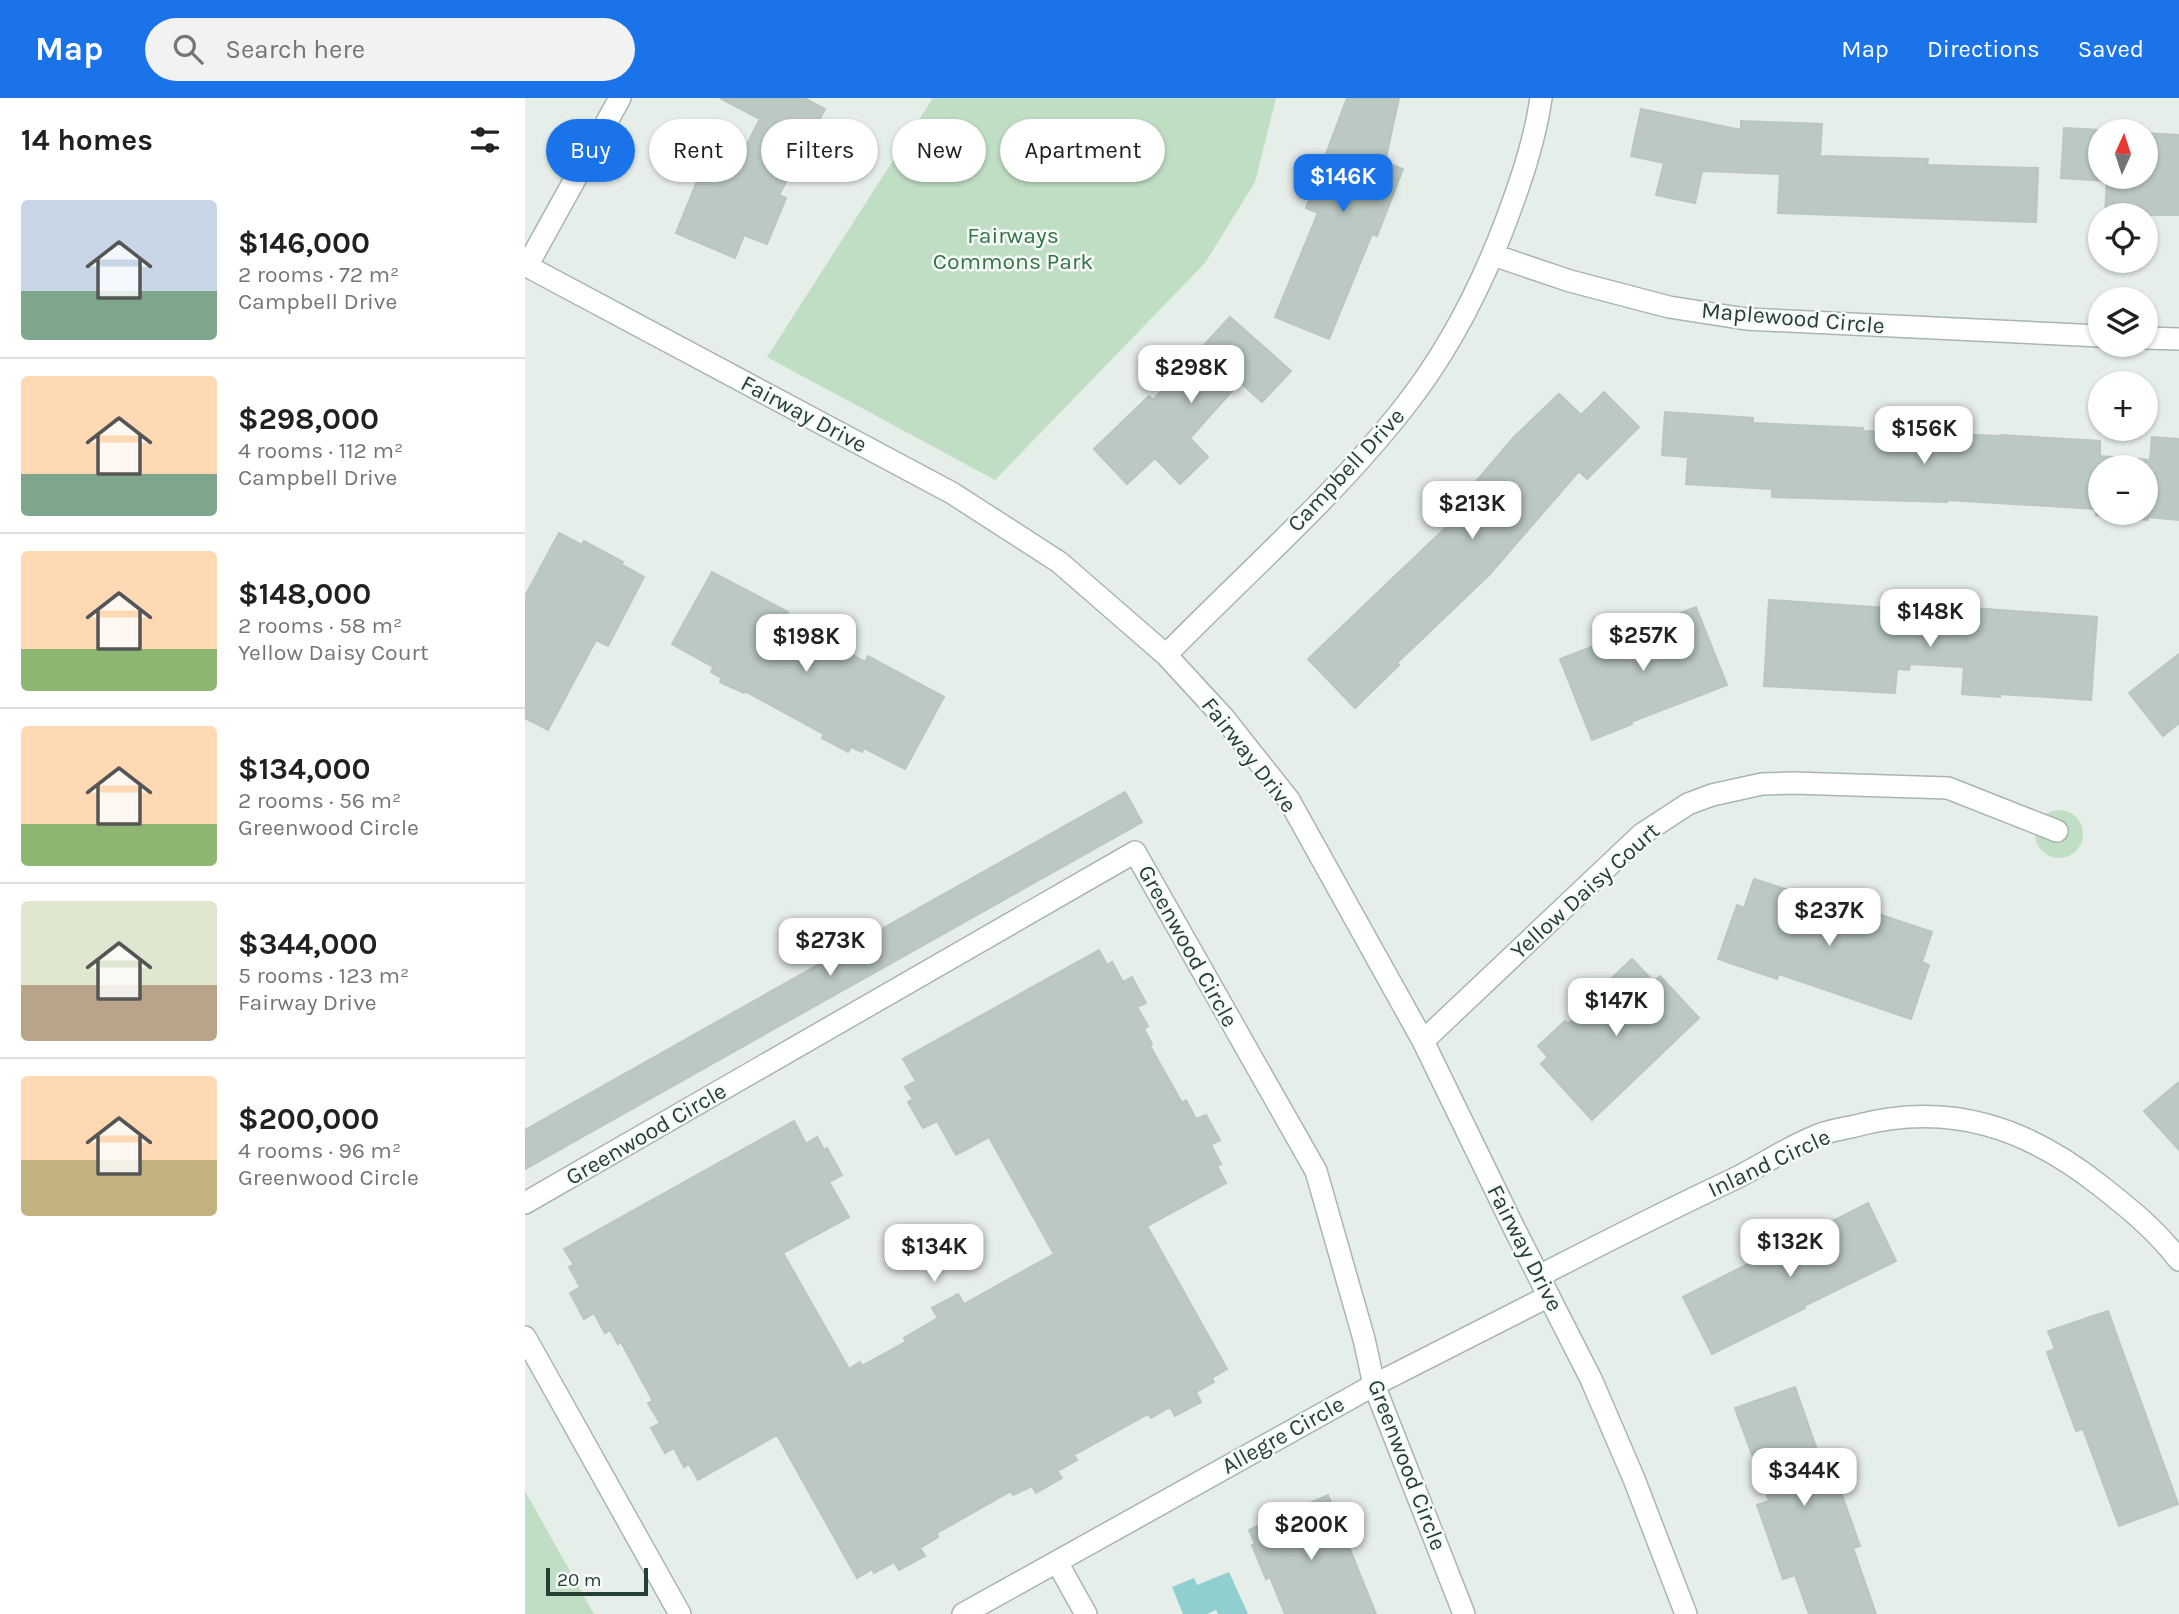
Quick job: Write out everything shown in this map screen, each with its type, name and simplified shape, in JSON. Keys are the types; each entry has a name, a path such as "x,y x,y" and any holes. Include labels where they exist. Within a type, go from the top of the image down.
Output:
{"street":[{"path":"526,266 620,98"},
{"name":"Campbell Drive","path":"1166,655 1371,448 1431,370 1479,290 1521,183 1541,98"},
{"name":"Maplewood Circle","path":"1493,255 1570,281 1668,307 1746,319 2088,335"},
{"name":"Fairway Drive","path":"526,266 952,493 1059,562 1166,655 1224,718 1289,800 1423,1041 1591,1379 1629,1466 1686,1614"},
{"path":"2158,338 2179,339"},
{"name":"Yellow Daisy Court","path":"1423,1041 1642,834 1688,804 1712,795 1762,784 1793,783 1948,789 2057,831"},
{"name":"Greenwood Circle","path":"525,1203 1135,852 1316,1171 1364,1339 1374,1385 1464,1614"},
{"name":"Inland Circle","path":"1539,1276 1815,1136 1882,1119 1930,1115 1971,1120 2009,1130 2044,1147 2085,1173 2143,1220 2179,1259"},
{"name":"Allegre Circle","path":"963,1614 1374,1385 1549,1296"},
{"path":"525,1337 680,1614"},
{"path":"1057,1562 1086,1614"}],"green space":[{"name":"Fairways Commons Park","path":"933,98 1276,98 1255,182 1205,263 995,480 767,357 892,162 892,182 986,182 986,119 920,119"},
{"path":"2059,810 2076,817 2083,834 2076,851 2059,858 2042,851 2035,834 2042,817"},
{"path":"525,1491 594,1614 525,1614"}],"water":[{"path":"1229,1572 1248,1614 1218,1614 1216,1610 1207,1614 1183,1614 1172,1587 1194,1578 1197,1585"}],"building":[{"path":"720,98 804,98 825,109 820,119 761,119 761,182 786,182 779,195 786,198 767,244 744,235 735,258 676,233 697,182 747,182 747,144 760,119"},
{"path":"1347,98 1399,98 1385,162 1403,169 1377,236 1372,234 1329,339 1275,317 1318,213 1306,208"},
{"path":"1641,109 1741,130 1741,121 1822,124 1820,156 1928,159 1927,165 2038,168 2036,222 1778,213 1780,174 1702,171 1695,203 1656,195 1664,163 1631,156"},
{"path":"2064,128 2088,129 2088,180 2061,178"},
{"path":"2158,134 2179,135 2179,215 2158,215 2158,203 2106,203 2107,189 2158,189"},
{"path":"1230,317 1291,371 1262,402 1240,382 1190,438 1208,457 1180,484 1155,458 1127,484 1094,449 1149,396 1153,400"},
{"path":"1604,392 1639,427 1587,479 1579,471 1490,574 1397,663 1399,665 1355,708 1308,659 1462,512 1455,506 1514,437 1559,394 1581,415"},
{"path":"1665,412 1753,418 1753,423 1863,428 1863,431 2100,441 2100,455 2088,455 2088,508 1947,500 1772,497 1772,489 1686,484 1688,457 1662,455"},
{"path":"2158,437 2179,439 2179,520 2158,518 2158,455 2150,455 2152,441 2158,441"},
{"path":"559,533 582,545 584,541 644,577 608,646 596,640 548,730 525,718 525,596"},
{"path":"712,572 788,612 785,618 865,662 868,656 944,697 905,769 864,748 862,752 851,747 848,752 822,738 824,734 745,691 744,693 720,682 722,678 711,672 713,667 672,644"},
{"path":"1769,600 1960,613 1960,607 2097,617 2091,700 1962,694 1964,667 1910,664 1909,670 1897,669 1895,693 1764,686"},
{"path":"1696,607 1727,685 1592,740 1560,659"},
{"path":"2179,654 2179,723 2163,736 2129,693"},
{"path":"1125,792 1142,822 525,1169 525,1130"},
{"path":"1754,879 1841,907 1842,902 1932,932 1922,962 1929,965 1911,1019 1779,974 1777,979 1718,959 1737,905 1744,908"},
{"path":"1099,950 1107,965 1112,962 1123,982 1132,977 1146,1003 1137,1007 1148,1026 1144,1029 1152,1044 1150,1046 1182,1103 1186,1100 1196,1119 1206,1115 1220,1140 1211,1145 1221,1164 1217,1166 1226,1183 1147,1226 1227,1369 1212,1378 1214,1382 1196,1392 1201,1402 1175,1416 1170,1407 1151,1418 1148,1414 1074,1455 1077,1460 1057,1471 1062,1478 1036,1493 1032,1486 1013,1495 1011,1491 937,1533 938,1537 920,1548 925,1556 899,1570 894,1562 874,1573 872,1569 857,1578 777,1435 698,1480 689,1464 684,1467 674,1448 665,1453 651,1428 660,1423 648,1403 653,1401 621,1342 618,1344 610,1330 605,1333 594,1313 584,1319 570,1293 580,1287 569,1267 574,1265 564,1249 794,1121 806,1144 817,1137 824,1150 827,1148 842,1175 829,1182 849,1217 783,1253 849,1369 860,1362 862,1366 906,1342 904,1338 938,1318 932,1308 958,1294 964,1304 1054,1254 989,1137 956,1155 937,1121 923,1128 908,1102 913,1099 905,1087 916,1081 903,1059"},
{"path":"1632,959 1654,982 1660,976 1699,1018 1592,1120 1541,1064 1548,1057 1538,1046 1565,1021 1568,1024 1614,981 1612,978"},
{"path":"2179,1082 2179,1150 2144,1111"},
{"path":"1868,1203 1896,1261 1712,1354 1683,1297"},
{"path":"2108,1311 2178,1504 2119,1526 2083,1429 2076,1431 2047,1352 2055,1349 2048,1331"},
{"path":"1795,1387 1829,1484 1837,1481 1860,1546 1853,1548 1876,1614 1809,1614 1795,1575 1783,1579 1757,1505 1769,1501 1735,1408"},
{"path":"1328,1495 1376,1614 1285,1614 1270,1577 1266,1579 1252,1545 1255,1544 1249,1530"}]}
